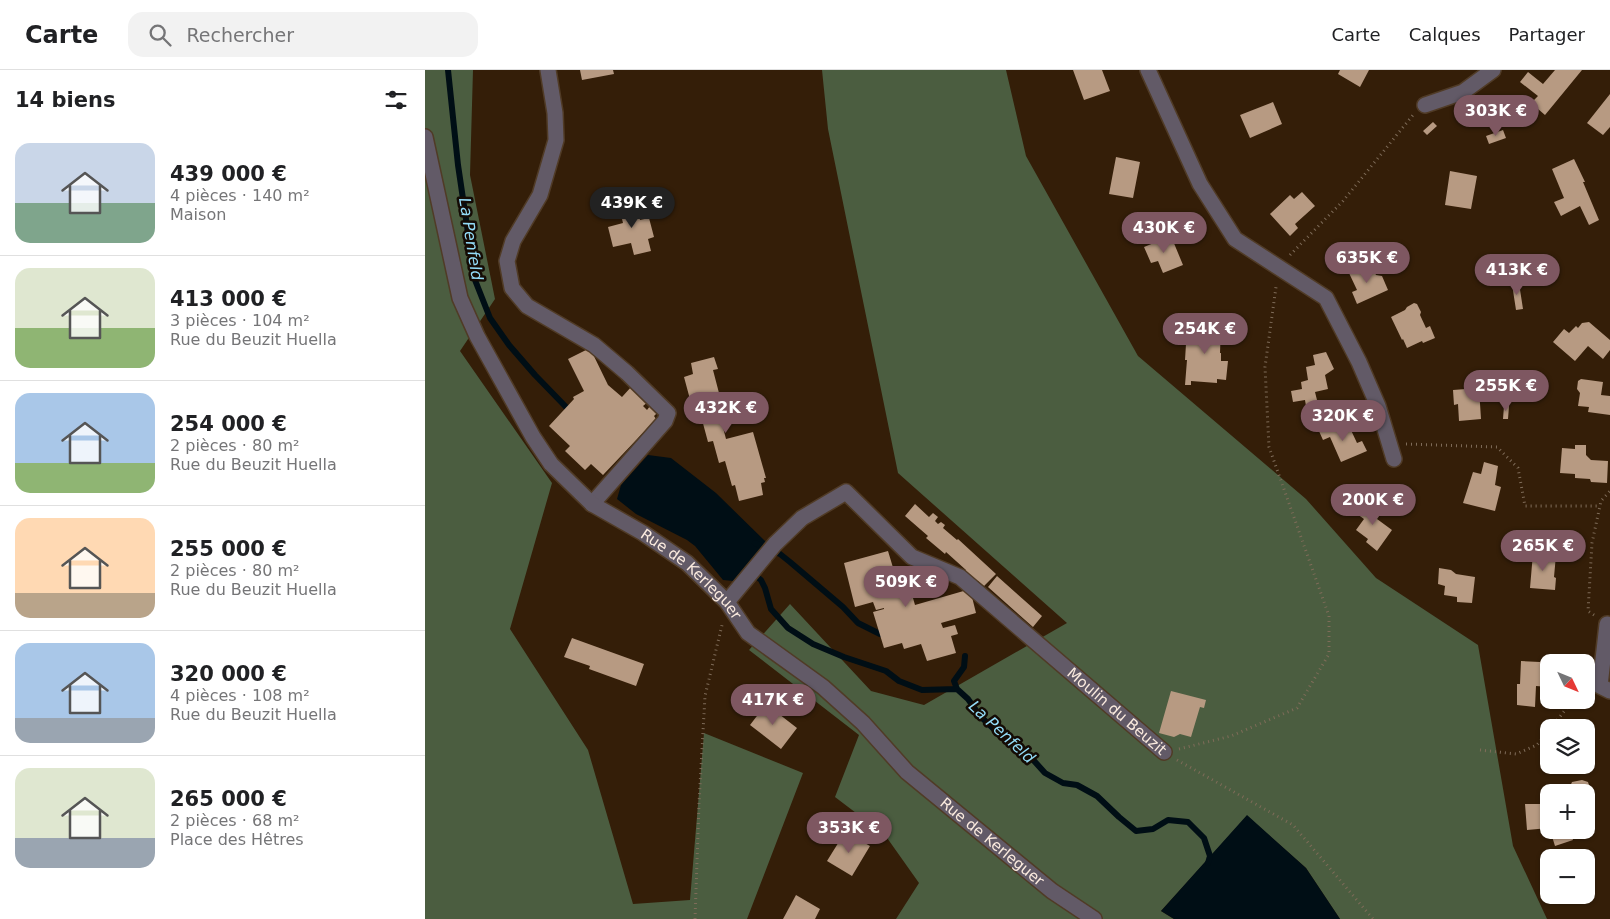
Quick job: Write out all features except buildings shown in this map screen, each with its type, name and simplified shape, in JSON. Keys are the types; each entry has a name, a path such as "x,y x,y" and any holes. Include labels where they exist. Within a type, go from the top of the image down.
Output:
{"street":[{"path":"548,70 555,113 556,140 540,195 513,241 507,261 512,288 527,306 593,345 627,373 668,414 665,421 592,504"},
{"path":"1148,70 1199,184 1235,239 1326,298 1359,362 1378,406 1392,451"},
{"path":"1425,105 1463,92 1493,70"},
{"name":"Rue de Kerleguer","path":"425,137 460,298 477,336 533,437 551,464 592,504 643,533 687,563 727,602 748,633 823,687 863,723 907,772 1052,891 1094,919"},
{"name":"Moulin du Beuzit","path":"727,602 802,518 846,492 912,557 960,577 1164,752"},
{"path":"1607,624 1600,686 1610,691"}],"path":[{"path":"1279,267 1343,201 1411,117 1425,105"},
{"name":"Moulin du Beuzit","path":"1164,752 1231,736 1297,708 1329,654 1329,616 1269,447 1265,367 1279,267"},
{"path":"1392,451 1497,446 1518,468 1525,506 1600,506"},
{"path":"1607,624 1588,611 1591,543 1601,501 1610,490"},
{"path":"695,919 705,696 727,602"},
{"path":"1558,719 1566,709"},
{"path":"1480,750 1516,754 1537,745 1540,741"},
{"path":"1164,752 1293,824 1373,919"}],"green space":[{"path":"425,70 473,70 470,175 495,299 460,351 552,483 510,629 588,750 633,904 690,900 704,733 803,773 747,919 425,919"},
{"path":"822,70 1006,70 1026,156 1138,356 1306,499 1376,578 1478,645 1513,846 1547,919 1340,919 1306,868 1247,816 1161,911 1174,919 896,919 919,883 885,835 835,797 859,735 749,650 790,604 871,691 924,705 1067,623 898,473 828,129"}],"shaded area":[{"path":"648,455 671,458 716,493 766,542 733,581 723,580 695,546 687,540 636,514 617,499 621,485"},
{"path":"1247,815 1306,868 1340,919 1174,919 1161,911"}],"waterway":[{"name":"La Penfeld","path":"448,70 458,165 475,280 490,318 509,345 567,408"},
{"name":"La Penfeld","path":"755,543 780,554 843,607 858,623 880,634"},
{"name":"La Penfeld","path":"751,572 761,580 771,609 788,628 813,644 886,671 899,681 922,690 957,689 968,699 980,716 996,731 1017,742 1045,773 1063,783 1077,785 1097,796 1136,831 1153,829 1168,820 1188,822 1204,838 1210,856 1208,863"},
{"name":"La Penfeld","path":"957,689 954,681 964,667 965,656"}]}
